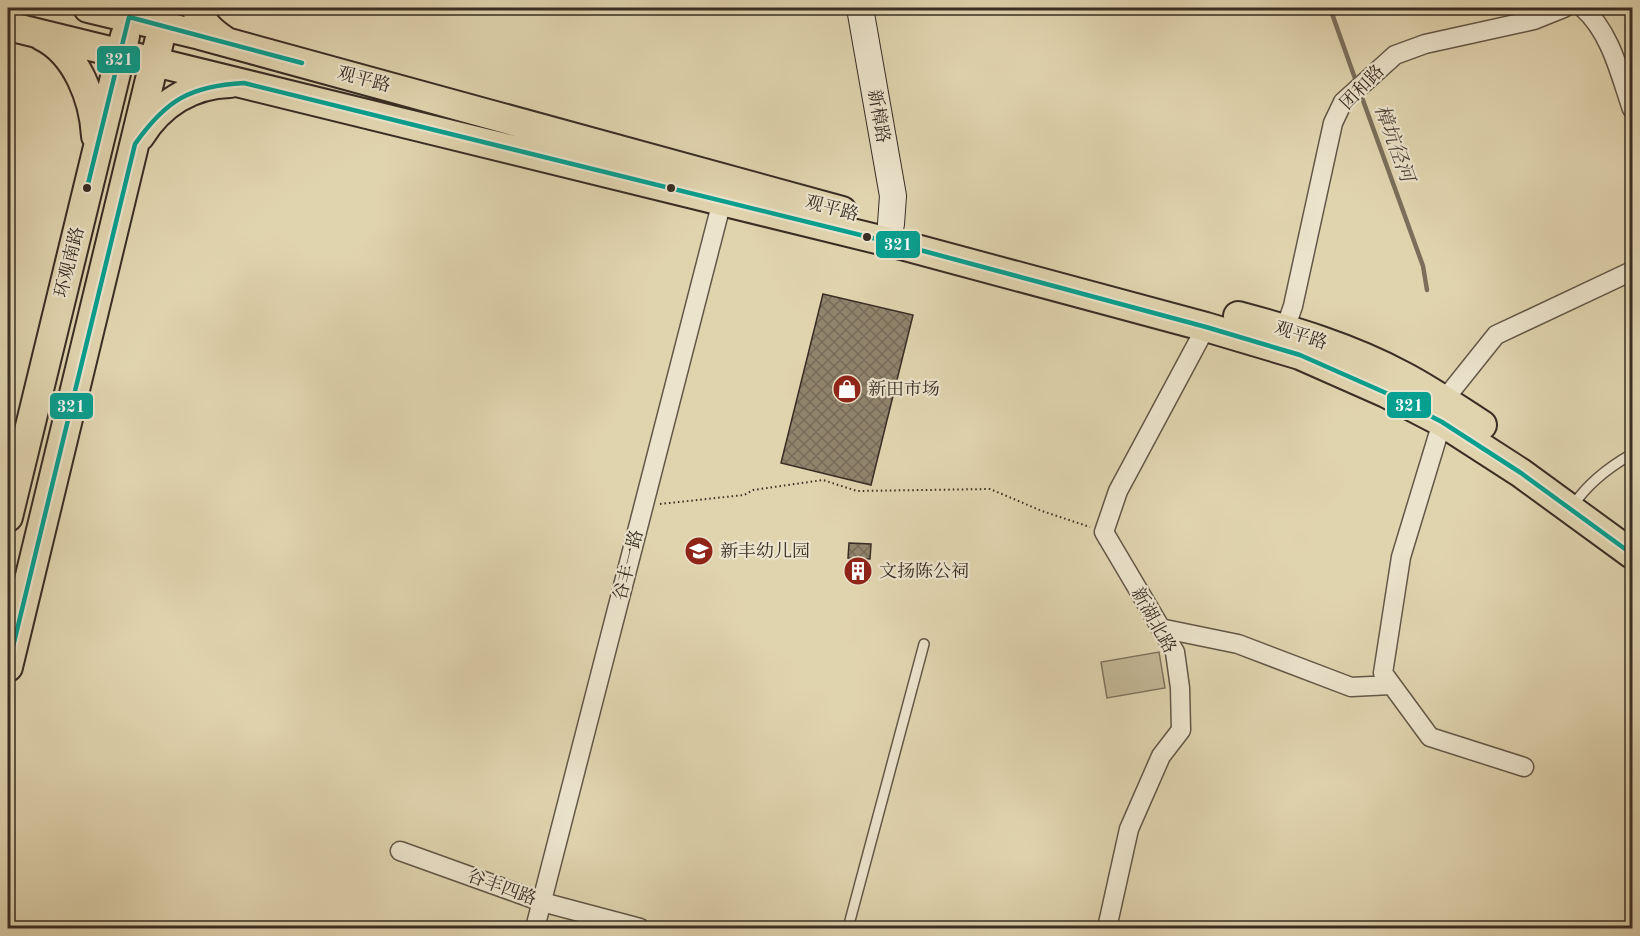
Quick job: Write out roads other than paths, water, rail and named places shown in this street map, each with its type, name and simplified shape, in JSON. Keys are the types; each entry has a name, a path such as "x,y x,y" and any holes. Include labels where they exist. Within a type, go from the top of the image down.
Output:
{"main road":[{"name":"观平路","path":"88,8 165,17 225,41 891,224 1285,329 1364,358 1403,376 1521,473 1632,530"},
{"path":"196,8 211,32 225,41"},
{"name":"环观南路","path":"8,517 18,435 97,151 130,12"},
{"name":"环观南路","path":"8,667 165,17"},
{"name":"观平路","path":"18,28 905,246 1206,327 1300,355 1386,393 1443,411"},
{"path":"18,28 46,38 58,47 79,74 92,110 97,151"},
{"path":"135,144 148,123 162,108 178,97 209,85 244,83"},
{"name":"观平路","path":"1576,501 1632,554"}],"street":[{"name":"新樟路","path":"860,8 893,196 891,224"},
{"name":"团和路","path":"1285,329 1293,306 1333,123 1343,102 1385,62 1408,48 1534,20 1564,8"},
{"path":"1583,8 1591,15 1607,40 1632,110"},
{"name":"谷丰一路","path":"535,928 722,201"},
{"path":"1524,767 1430,737 1383,674 1401,557 1443,411 1496,335 1632,271"},
{"name":"新湖北路","path":"1107,928 1130,829 1161,756 1181,730 1176,652 1104,532 1118,491 1206,327"},
{"path":"1160,628 1238,644 1351,687 1391,685"},
{"name":"谷丰四路","path":"400,851 542,902 640,928"}],"lane":[{"path":"1576,501 1600,475 1632,454"},
{"path":"848,928 924,644"}],"waterway":[{"name":"樟坑径河","path":"1330,8 1357,84"},
{"name":"樟坑径河","path":"1360,92 1423,266 1427,290"}],"place":[{"name":"新田市场","path":"847,389"},
{"name":"新丰幼儿园","path":"699,551"},
{"name":"文扬陈公祠","path":"858,571"}]}
